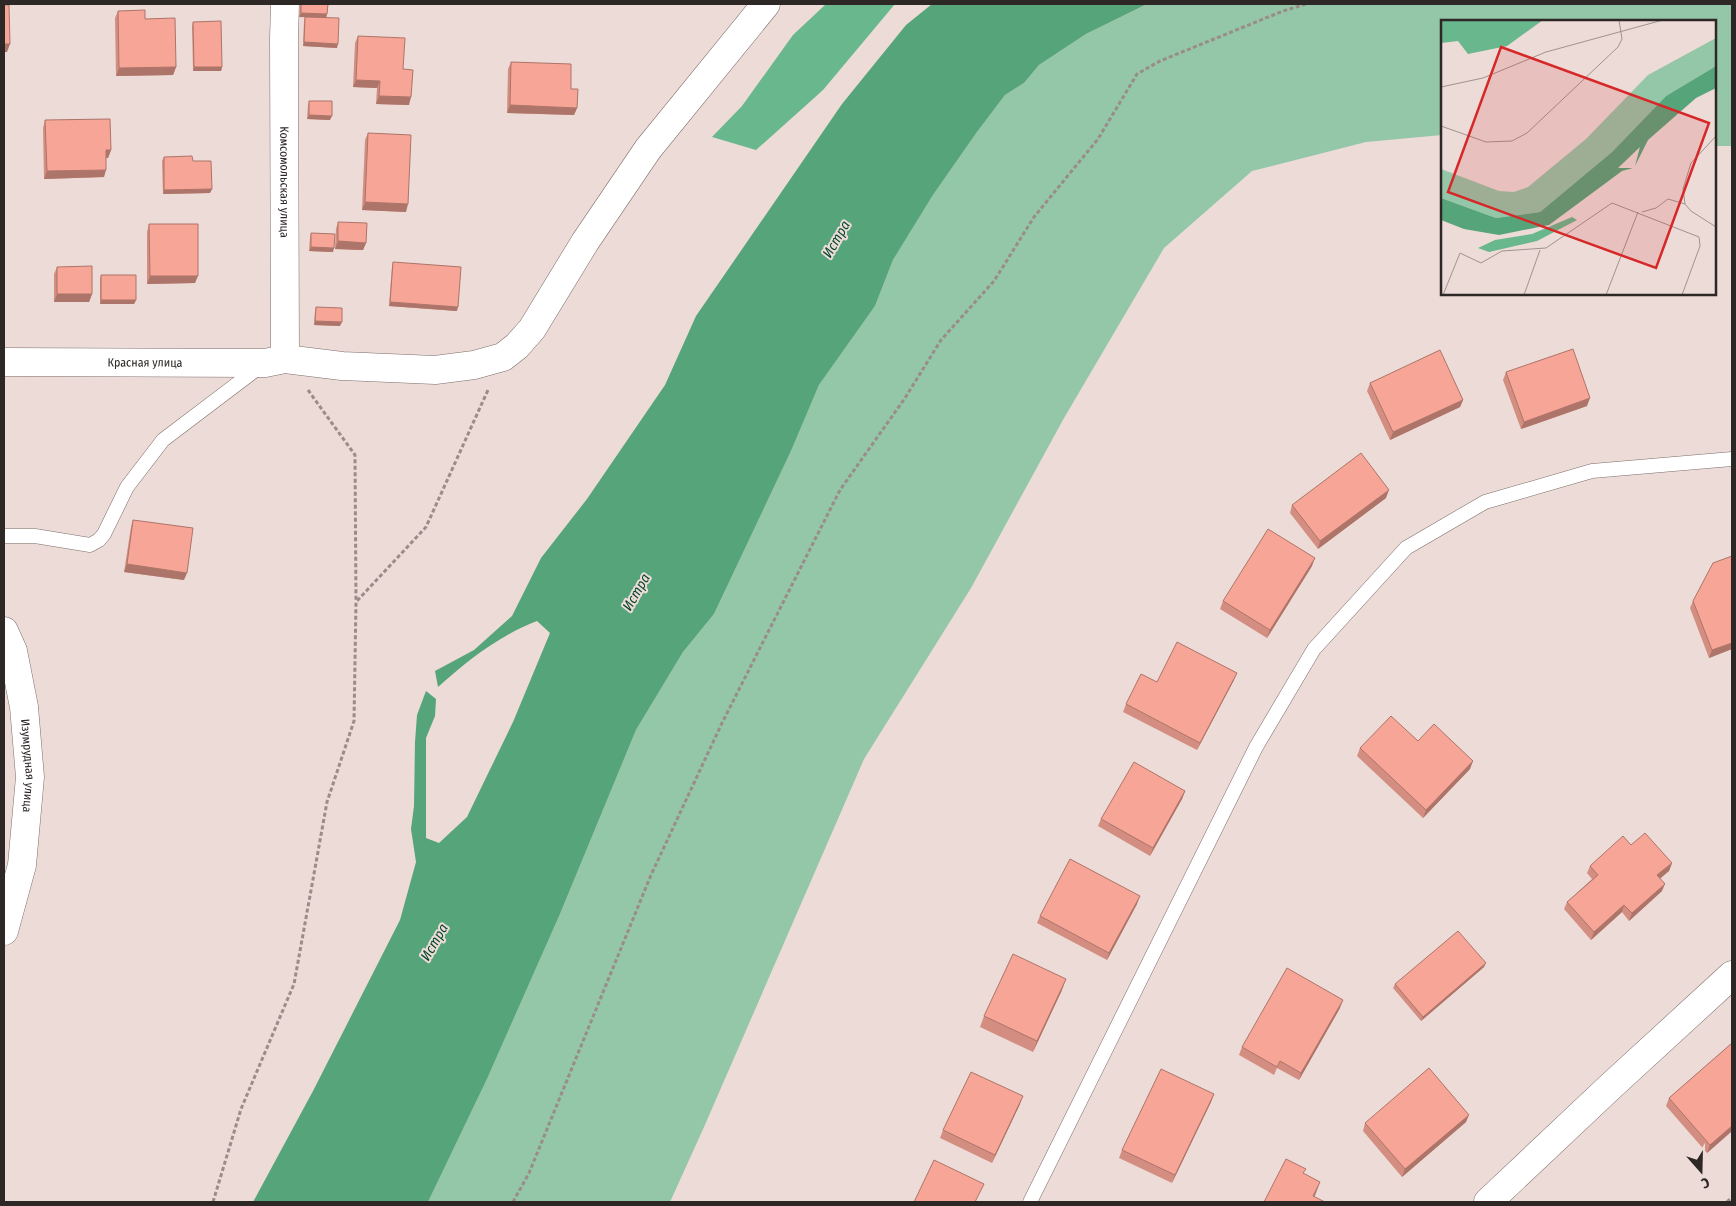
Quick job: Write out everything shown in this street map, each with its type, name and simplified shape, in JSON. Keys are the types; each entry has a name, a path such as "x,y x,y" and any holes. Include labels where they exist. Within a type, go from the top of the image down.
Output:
{"street":[{"name":"Комсомольская улица","path":"275,361 285,4"},
{"path":"503,358 532,329 586,242 648,149 766,4"},
{"name":"Красная улица","path":"4,362 275,361 435,370 474,365 503,358"},
{"name":"Изумрудная улица","path":"4,631 13,652 24,707 30,777 22,865 4,931"},
{"path":"1488,1202 1732,975"}],"lane":[{"path":"4,536 35,536 90,545 99,540 104,534 127,487 163,440 275,361"},
{"path":"1030,1202 1256,747 1314,649 1406,548 1485,502 1592,471 1732,459"}],"path":[{"path":"513,1202 529,1173 655,866 722,723 840,490 905,398 941,340 994,281 1034,217 1098,139 1137,74 1160,61 1283,11 1306,4"},
{"path":"356,602 426,527 503,358"},
{"path":"213,1202 241,1109 294,984 327,802 354,721 356,602 355,455 275,361"},
{"path":"1727,1202 1732,1198"}],"shaded area":[{"path":"826,4 895,4 823,90 756,150 712,137 742,106 793,35"},
{"path":"1147,4 1732,4 1732,146 1716,146 1716,20 1441,20 1441,135 1366,142 1252,171 1164,248 1064,418 971,588 864,759 670,1202 428,1202 487,1079 560,914 636,730 683,652 714,614 791,451 819,385 875,306 893,260 933,195 1005,95 1024,83 1039,65 1086,34"}],"water":[{"name":"Истра","path":"932,4 1147,4 1086,34 1039,65 1024,83 1005,95 933,195 893,260 875,306 819,385 791,451 714,614 683,652 636,730 560,914 487,1079 428,1202 253,1202 313,1091 400,920 416,862 411,829 414,806 415,742 417,715 426,691 436,699 435,716 426,738 426,838 439,843 467,817 513,722 550,633 537,621 523,627 484,650 438,687 435,671 474,650 512,616 541,558 587,499 665,385 696,316 842,104 906,25"}],"building":[{"path":"301,4 328,4 327,14 301,13"},
{"path":"4,5 9,5 10,44 4,44"},
{"path":"145,10 145,19 175,18 176,67 119,68 118,11"},
{"path":"305,17 339,18 338,44 304,42"},
{"path":"221,21 222,67 194,67 193,22"},
{"path":"358,36 405,38 403,69 413,70 411,97 379,96 380,81 356,80"},
{"path":"511,62 571,64 571,89 578,89 577,108 510,105"},
{"path":"309,101 332,101 332,116 309,115"},
{"path":"110,119 111,150 106,150 106,170 47,171 45,120"},
{"path":"368,133 411,135 408,204 365,202"},
{"path":"192,156 193,161 211,161 212,189 164,190 164,157"},
{"path":"338,222 367,223 366,243 338,241"},
{"path":"149,224 198,224 198,276 150,276"},
{"path":"311,233 335,234 334,248 311,247"},
{"path":"393,262 461,267 458,307 390,302"},
{"path":"92,266 92,294 57,294 57,267"},
{"path":"101,275 136,275 136,300 101,300"},
{"path":"316,307 342,308 342,322 315,321"},
{"path":"1573,349 1590,398 1524,422 1506,372"},
{"path":"1440,350 1463,400 1393,432 1370,383"},
{"path":"1361,453 1389,490 1320,541 1292,505"},
{"path":"133,520 193,528 187,573 127,564"},
{"path":"1268,529 1315,558 1270,630 1223,601"},
{"path":"1732,556 1732,643 1712,650 1693,601 1713,563"},
{"path":"1177,642 1237,673 1200,743 1126,704 1141,674 1157,682"},
{"path":"1391,716 1418,741 1434,724 1473,761 1426,810 1360,748"},
{"path":"1134,762 1185,791 1153,848 1101,819"},
{"path":"1645,833 1672,863 1657,875 1665,884 1632,913 1624,905 1594,932 1567,902 1598,875 1590,866 1623,836 1631,845"},
{"path":"1070,859 1140,896 1109,953 1040,916"},
{"path":"1458,931 1486,963 1423,1017 1395,984"},
{"path":"1013,954 1066,979 1037,1041 984,1016"},
{"path":"1287,968 1343,1000 1301,1073 1280,1061 1277,1067 1242,1047"},
{"path":"1732,1043 1732,1126 1710,1145 1669,1098"},
{"path":"1429,1068 1469,1115 1405,1169 1365,1123"},
{"path":"1161,1069 1214,1094 1175,1175 1122,1150"},
{"path":"971,1072 1023,1096 995,1155 943,1130"},
{"path":"1286,1159 1306,1169 1303,1173 1320,1182 1313,1196 1325,1202 1264,1202"},
{"path":"934,1160 984,1184 975,1202 914,1202"}]}
